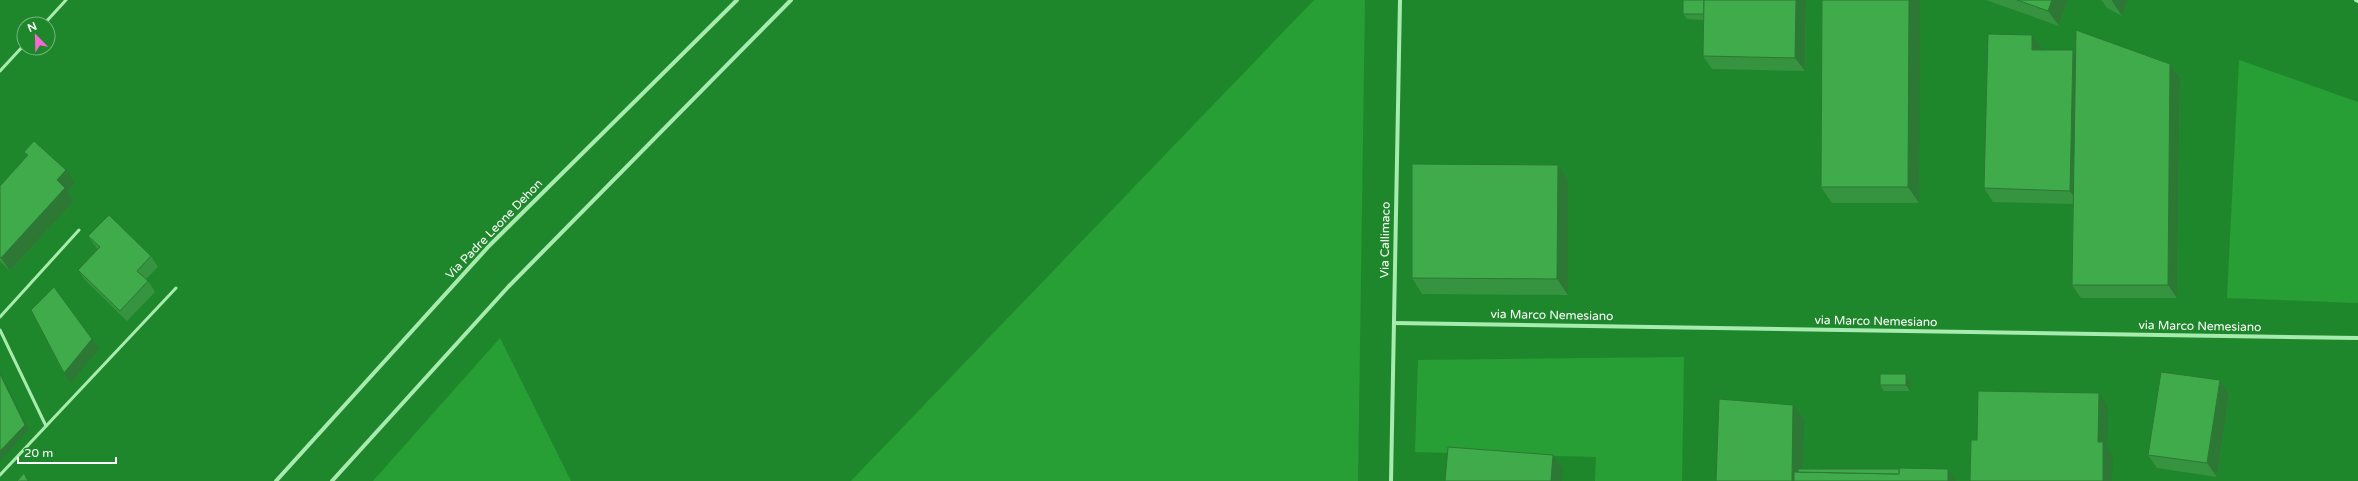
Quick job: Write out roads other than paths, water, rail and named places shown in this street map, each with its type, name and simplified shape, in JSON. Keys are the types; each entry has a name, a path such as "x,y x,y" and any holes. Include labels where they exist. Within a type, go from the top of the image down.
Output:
{"street":[{"name":"Via Padre Leone Dehon","path":"276,481 489,246 737,0"},
{"path":"332,481 509,286 791,0"},
{"name":"Via Callimaco","path":"1391,481 1400,0"},
{"name":"via Marco Nemesiano","path":"1394,323 2358,338"}],"lane":[{"path":"51,16 66,0"},
{"path":"0,71 16,54"},
{"path":"0,317 79,230"},
{"path":"0,475 176,288"},
{"path":"0,330 46,426"}]}
